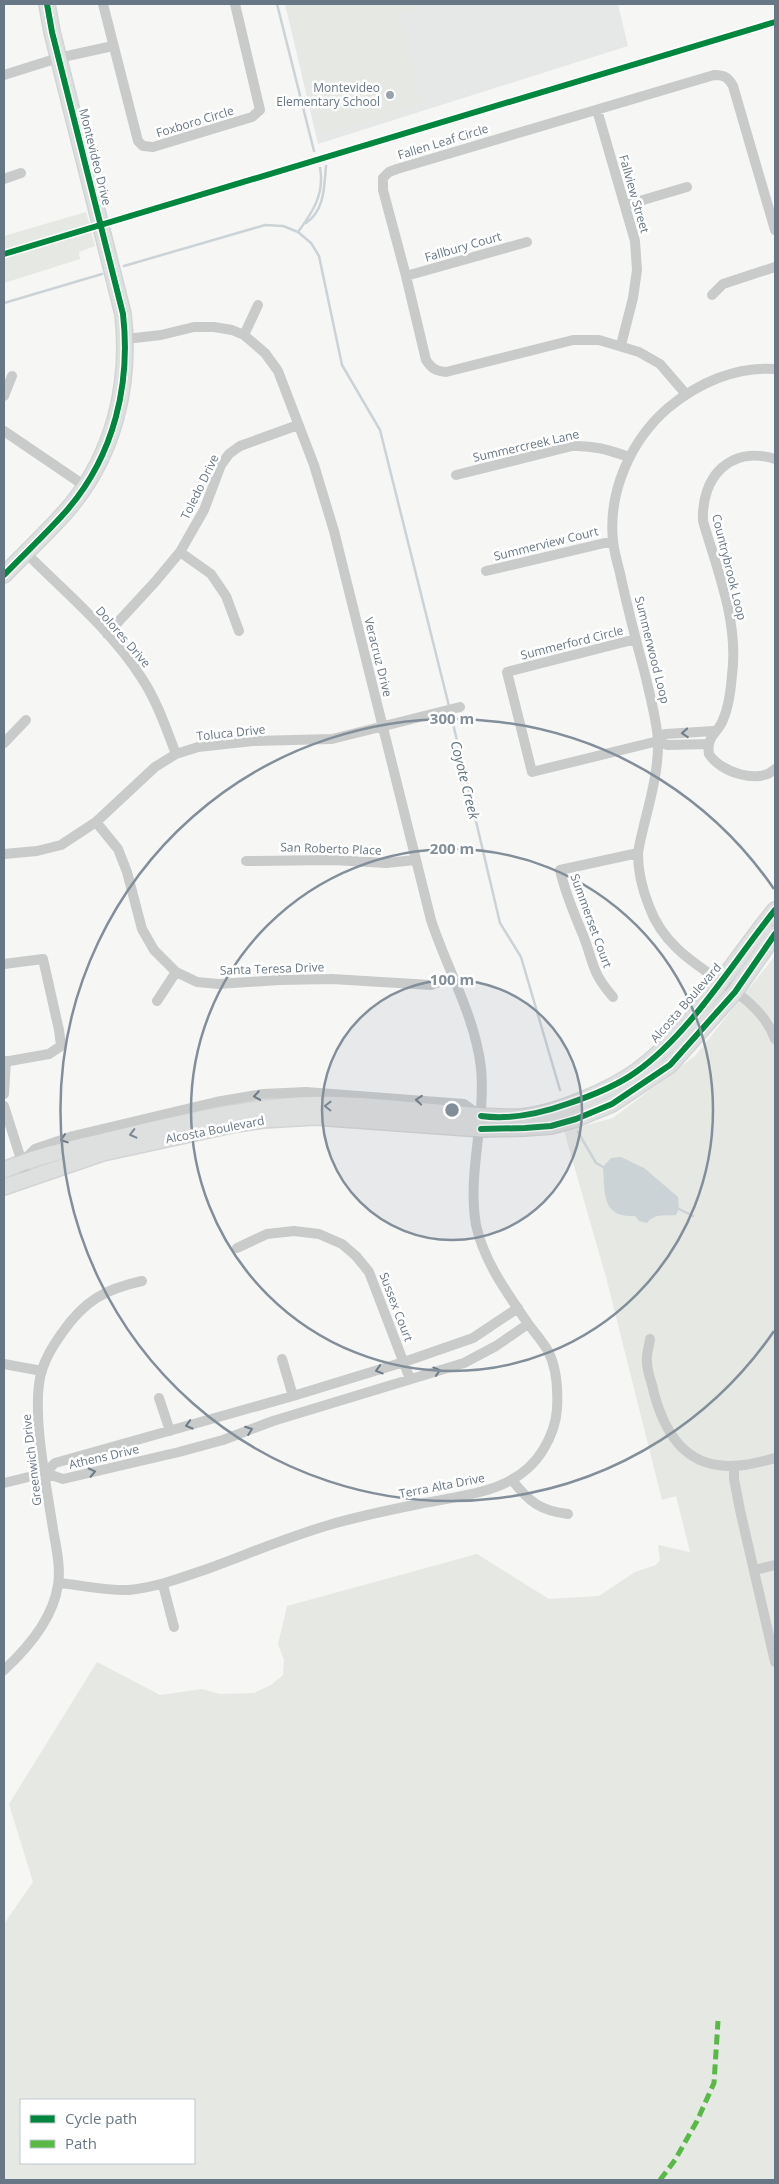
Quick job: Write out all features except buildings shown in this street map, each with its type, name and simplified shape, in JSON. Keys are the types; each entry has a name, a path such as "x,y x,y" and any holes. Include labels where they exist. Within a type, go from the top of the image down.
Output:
{"main road":[{"name":"Montevideo Drive","path":"4,574 67,510 85,486 110,436 120,405 125,367 126,339 119,297 58,58 47,4"},
{"name":"Alcosta Boulevard","path":"4,1187 103,1153 236,1124 263,1120 315,1117 481,1122 497,1118 524,1116 596,1094 636,1072 669,1044 720,982 775,910"},
{"name":"Alcosta Boulevard","path":"4,1170 21,1162 167,1126 242,1111 302,1105 350,1106 525,1128 551,1126 576,1119 612,1104 670,1065 735,992 775,934"}],"street":[{"name":"Foxboro Circle","path":"103,4 138,141 143,146 153,147 252,118 260,110 259,99 234,4"},
{"path":"4,74 58,58 113,46"},
{"name":"Fallen Leaf Circle","path":"685,393 660,364 639,352 621,345 599,340 572,340 446,372 438,372 431,368 426,360 383,190 383,178 389,172 714,75 722,75 729,78 775,230"},
{"name":"Fallview Street","path":"597,110 626,205 635,242 637,270 633,298 621,345"},
{"path":"4,179 21,173"},
{"path":"626,205 687,187"},
{"name":"Fallbury Court","path":"406,276 527,242"},
{"path":"712,295 723,284 775,267"},
{"path":"244,336 258,305"},
{"name":"Veracruz Drive","path":"126,339 161,335 194,327 214,327 232,330 244,336 265,353 278,371 314,465 334,530 431,920 476,1038 481,1070 481,1122"},
{"name":"Summerwood Loop","path":"775,369 732,374 703,384 685,393 659,416 641,437 629,457 619,481 613,507 612,541 656,718 658,765 638,853 642,886 649,908 667,938 688,960 757,1008 770,1024 775,1038"},
{"path":"4,396 12,376"},
{"name":"Toledo Drive","path":"106,634 155,582 180,552 204,510 222,465 229,454 240,446 298,425"},
{"path":"4,431 85,486"},
{"name":"Summercreek Lane","path":"456,475 572,446 588,445 606,448 629,457"},
{"name":"Countrybrook Loop","path":"709,744 714,731 719,728 723,719 729,698 733,672 732,627 703,521 702,507 713,476 734,459 763,455 775,459"},
{"name":"Summerview Court","path":"486,572 612,541"},
{"path":"180,552 211,574 226,596 239,631"},
{"name":"Dolores Drive","path":"26,553 106,634 141,677 161,716 176,754"},
{"name":"Summerford Circle","path":"636,639 508,672 532,772 658,741"},
{"name":"Toluca Drive","path":"4,854 37,851 60,845 96,822 154,767 176,754 198,748 254,741 332,739 460,707"},
{"path":"4,743 26,720"},
{"path":"714,731 666,734 658,741 667,745 709,744 708,749 712,758 720,766 730,771 756,777 770,774 775,769"},
{"name":"Santa Teresa Drive","path":"96,822 118,849 127,872 142,929 154,950 176,972 197,982 218,984 332,979 432,985 452,978"},
{"name":"Summerset Court","path":"613,997 600,982 592,967 584,937 565,894 560,870 638,853"},
{"name":"San Roberto Place","path":"246,861 333,860 386,863 415,860"},
{"path":"4,964 43,959 61,1046 49,1054 5,1062 4,1094"},
{"path":"157,1001 176,972"},
{"path":"4,1106 27,1178"},
{"name":"Terra Alta Drive","path":"59,1583 126,1590 163,1585 318,1528 366,1514 478,1493 512,1480 528,1470 540,1456 550,1438 556,1420 558,1390 548,1352 498,1279 486,1254 477,1226 474,1176 481,1122"},
{"name":"Sussex Court","path":"237,1248 267,1234 294,1231 319,1234 342,1244 356,1256 369,1272 410,1379"},
{"name":"Greenwich Drive","path":"4,1670 34,1638 51,1611 59,1583 57,1552 45,1473 38,1402 42,1371 53,1345 68,1324 96,1296 121,1286 142,1281"},
{"name":"Athens Drive","path":"518,1308 473,1338 404,1362 293,1396 55,1462 45,1473 63,1479 179,1452 464,1362 496,1346 528,1324"},
{"path":"650,1339 647,1362 661,1418 671,1436 683,1449 699,1459 716,1465 748,1465 775,1458"},
{"path":"282,1359 293,1396"},
{"path":"4,1364 42,1371"},
{"path":"159,1398 170,1431"},
{"path":"734,1466 734,1479 740,1510 775,1662"},
{"path":"4,1483 45,1473"},
{"path":"512,1480 526,1498 538,1506 555,1513 568,1514"},
{"path":"755,1570 775,1565"},
{"path":"163,1585 174,1627"}],"shaded area":[{"name":"Montevideo Elementary School","path":"285,4 618,4 628,46 318,144"},
{"path":"287,4 395,4 398,10 396,17 401,22 422,105 319,135"},
{"path":"398,4 415,4 413,11 404,13"},
{"path":"86,212 90,226 4,251 4,236"},
{"path":"91,231 95,246 79,252 80,259 4,283 4,257"},
{"path":"775,956 775,2180 4,2180 4,1924 33,1882 9,1804 97,1662 160,1695 202,1689 220,1694 254,1693 271,1685 283,1675 284,1660 278,1644 287,1606 477,1554 549,1599 599,1596 635,1572 656,1565 660,1560 658,1545 690,1552 676,1496 662,1500 606,1277 564,1131 613,1118 695,1056"},
{"path":"621,1157 644,1168 678,1197 679,1209 676,1215 657,1216 647,1223 639,1221 635,1216 616,1213 610,1208 605,1194 603,1167 611,1158"}],"waterway":[{"path":"277,4 314,151"},
{"path":"306,223 317,212 320,205 324,190 326,166"},
{"path":"298,232 308,218 319,195 321,186 320,168"},
{"name":"Coyote Creek","path":"124,266 265,225 283,226 298,232 311,243 319,256 342,365 380,430 449,706"},
{"path":"4,303 102,274"},
{"name":"Coyote Creek","path":"450,711 500,923 521,957 560,1090"},
{"name":"Coyote Creek","path":"578,1132 596,1163 603,1167"},
{"name":"Coyote Creek","path":"679,1209 693,1216"}],"marked path":[{"path":"660,2180 675,2160 697,2121 714,2083 718,2021"}],"cycle path":[{"path":"4,575 68,509 84,488 97,466 116,418 124,366 123,314 52,32 47,4"},
{"path":"4,254 775,22"},
{"path":"481,1116 514,1117 546,1111 603,1091 636,1072 656,1056 693,1018 775,910"},
{"path":"481,1129 551,1126 576,1119 612,1104 670,1065 735,992 775,934"}],"place":[{"name":"Montevideo Elementary School","path":"390,95"}]}
